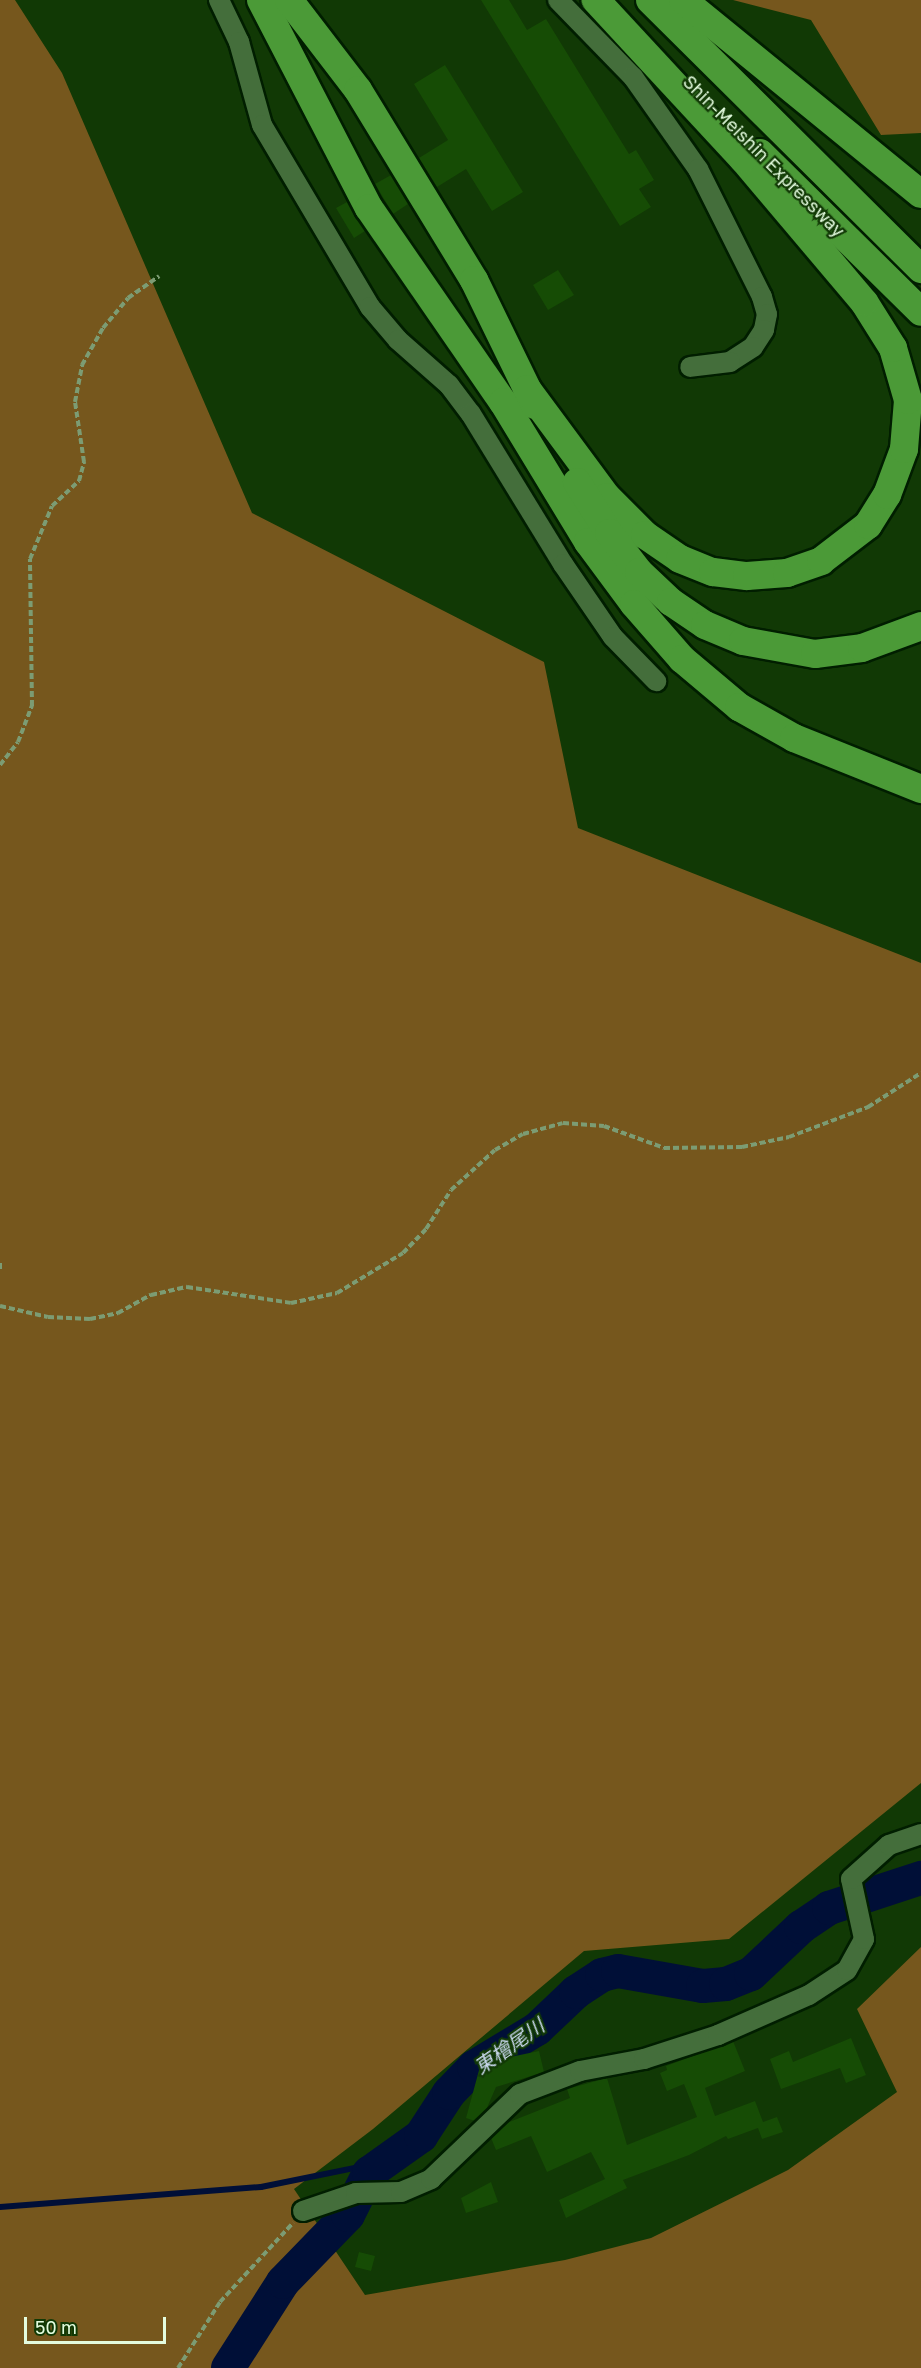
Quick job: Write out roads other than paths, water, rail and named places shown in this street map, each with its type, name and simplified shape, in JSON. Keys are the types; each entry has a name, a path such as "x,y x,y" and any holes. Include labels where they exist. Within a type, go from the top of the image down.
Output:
{"highway":[{"path":"261,0 369,208 503,402 588,542 634,604 682,659 739,707 794,738 861,768 921,789"},
{"path":"289,0 358,90 474,280 562,458 609,533 639,572 671,602 705,625 742,641 815,654 862,648 921,626"},
{"path":"526,389 608,497 645,535 680,559 713,572 747,576 787,573 821,561 868,525 887,495 904,449 908,400 893,348 864,302 743,159 596,0"},
{"name":"Shin-Meishin Expressway","path":"606,0 921,312"},
{"name":"Shin-Meishin Expressway","path":"650,0 921,269"},
{"path":"683,0 921,194"},
{"path":"861,768 921,770"}],"street":[{"path":"219,0 239,42 262,125 370,307 398,340 449,385 471,414 563,564 613,637 656,681"},
{"path":"558,0 633,77 698,169 762,297 768,314 764,330 753,346 730,362 690,367"},
{"path":"303,2211 356,2193 401,2192 431,2179 520,2094 580,2071 644,2059 718,2036 809,1995 848,1970 864,1939 851,1880 889,1845 921,1834"}],"waterway":[{"name":"東檜尾川","path":"228,2368 283,2282 348,2215 369,2173 421,2136 449,2093 474,2067 537,2029 576,1992 602,1975 618,1971 703,1986 726,1984 751,1974 801,1927 829,1908 921,1878"},
{"path":"0,2207 261,2187 384,2162"}]}
